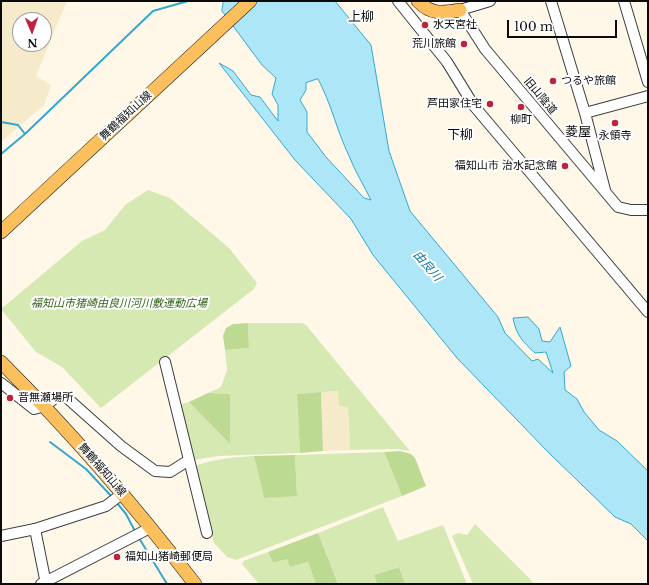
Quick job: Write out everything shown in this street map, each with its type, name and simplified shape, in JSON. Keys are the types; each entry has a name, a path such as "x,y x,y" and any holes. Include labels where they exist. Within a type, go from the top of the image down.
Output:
{"main road":[{"name":"舞鶴福知山線","path":"1,232 250,1"},
{"path":"418,1 427,9 445,13 459,5"},
{"path":"448,1 459,5"},
{"name":"舞鶴福知山線","path":"1,362 45,406 123,493 192,583"}],"street":[{"path":"398,1 447,62 474,106 648,312"},
{"path":"459,5 490,1"},
{"path":"550,1 585,114 606,193"},
{"path":"624,1 648,82"},
{"name":"旧山陰道","path":"459,5 485,49 618,207 631,210 648,210"},
{"path":"585,114 648,96"},
{"path":"165,362 207,533"},
{"path":"1,383 34,409 45,406 55,398 66,398 121,446 155,471 170,472 189,460"},
{"path":"1,536 35,529 106,506 123,493"},
{"path":"35,529 44,584 150,528"}],"shaded area":[{"path":"1,1 67,1 52,37 52,12 12,12 12,52 46,52 36,76 51,85 44,105 1,142"},
{"path":"338,391 348,407 350,450 323,451 321,392"}],"green space":[{"name":"福知山市猪崎由良川河川敷運動広場","path":"148,190 170,198 229,248 257,283 254,289 101,408 62,367 36,352 1,309 82,241 105,230 125,205"},
{"path":"248,323 302,323 306,325 410,451 396,449 350,450 348,407 339,406 338,391 297,394 300,453 219,456 193,460 180,409 182,404 189,402 230,444 230,394 208,393 221,387 227,370 225,350 249,348"},
{"path":"248,323 249,348 225,350 223,336 226,328 233,324"},
{"path":"321,392 323,451 300,453 297,394"},
{"path":"208,393 230,394 230,444 189,402"},
{"path":"400,451 411,454 415,458 426,486 402,496 384,452"},
{"path":"384,452 402,496 236,560 227,557 214,543 195,466 224,459 254,456 264,498 297,495 295,455"},
{"path":"295,455 297,496 264,498 254,456"},
{"path":"383,507 398,541 443,525 467,584 405,584 398,567 374,575 377,584 338,584 318,533"},
{"path":"475,524 534,584 473,584 452,536 458,533 467,535"},
{"path":"318,533 338,584 316,584 308,562 290,567 287,559 273,563 268,552"},
{"path":"268,552 273,563 287,559 290,567 308,562 316,584 259,584 242,564 243,561"},
{"path":"399,567 405,584 377,584 374,575"}],"water":[{"name":"由良川","path":"224,1 335,1 371,45 389,151 410,211 498,317 505,333 532,361 538,359 553,373 546,352 535,353 527,345 518,334 513,318 528,317 539,329 542,341 550,342 560,327 571,366 564,372 565,390 577,399 584,412 599,430 617,441 648,471 648,541 631,524 615,517 548,452 457,358 373,255 351,219 295,160 219,63 233,71 251,95 260,97 278,121 278,105 272,94 276,78 262,65 222,11","holes":["318,79 323,88 345,146 371,200 364,198 326,157 307,132 307,112 300,100 306,90 306,83"]}],"waterway":[{"path":"1,154 25,134 153,11 188,1"},
{"path":"1,122 18,125 25,134"},
{"path":"50,442 86,469 113,498"},
{"path":"117,503 126,514 136,533"},
{"path":"139,538 167,584"}],"place":[{"name":"水天宮社","path":"425,25"},
{"name":"荒川旅館","path":"464,44"},
{"name":"つるや旅館","path":"553,81"},
{"name":"芦田家住宅","path":"490,104"},
{"name":"柳町","path":"521,107"},
{"name":"永領寺","path":"615,123"},
{"name":"福知山市 治水記念館","path":"565,166"},
{"name":"音無瀬場所","path":"10,398"},
{"name":"福知山猪崎郵便局","path":"117,557"}],"district":[{"name":"上柳","path":"361,17"},
{"name":"菱屋","path":"578,132"},
{"name":"下柳","path":"460,135"}]}
